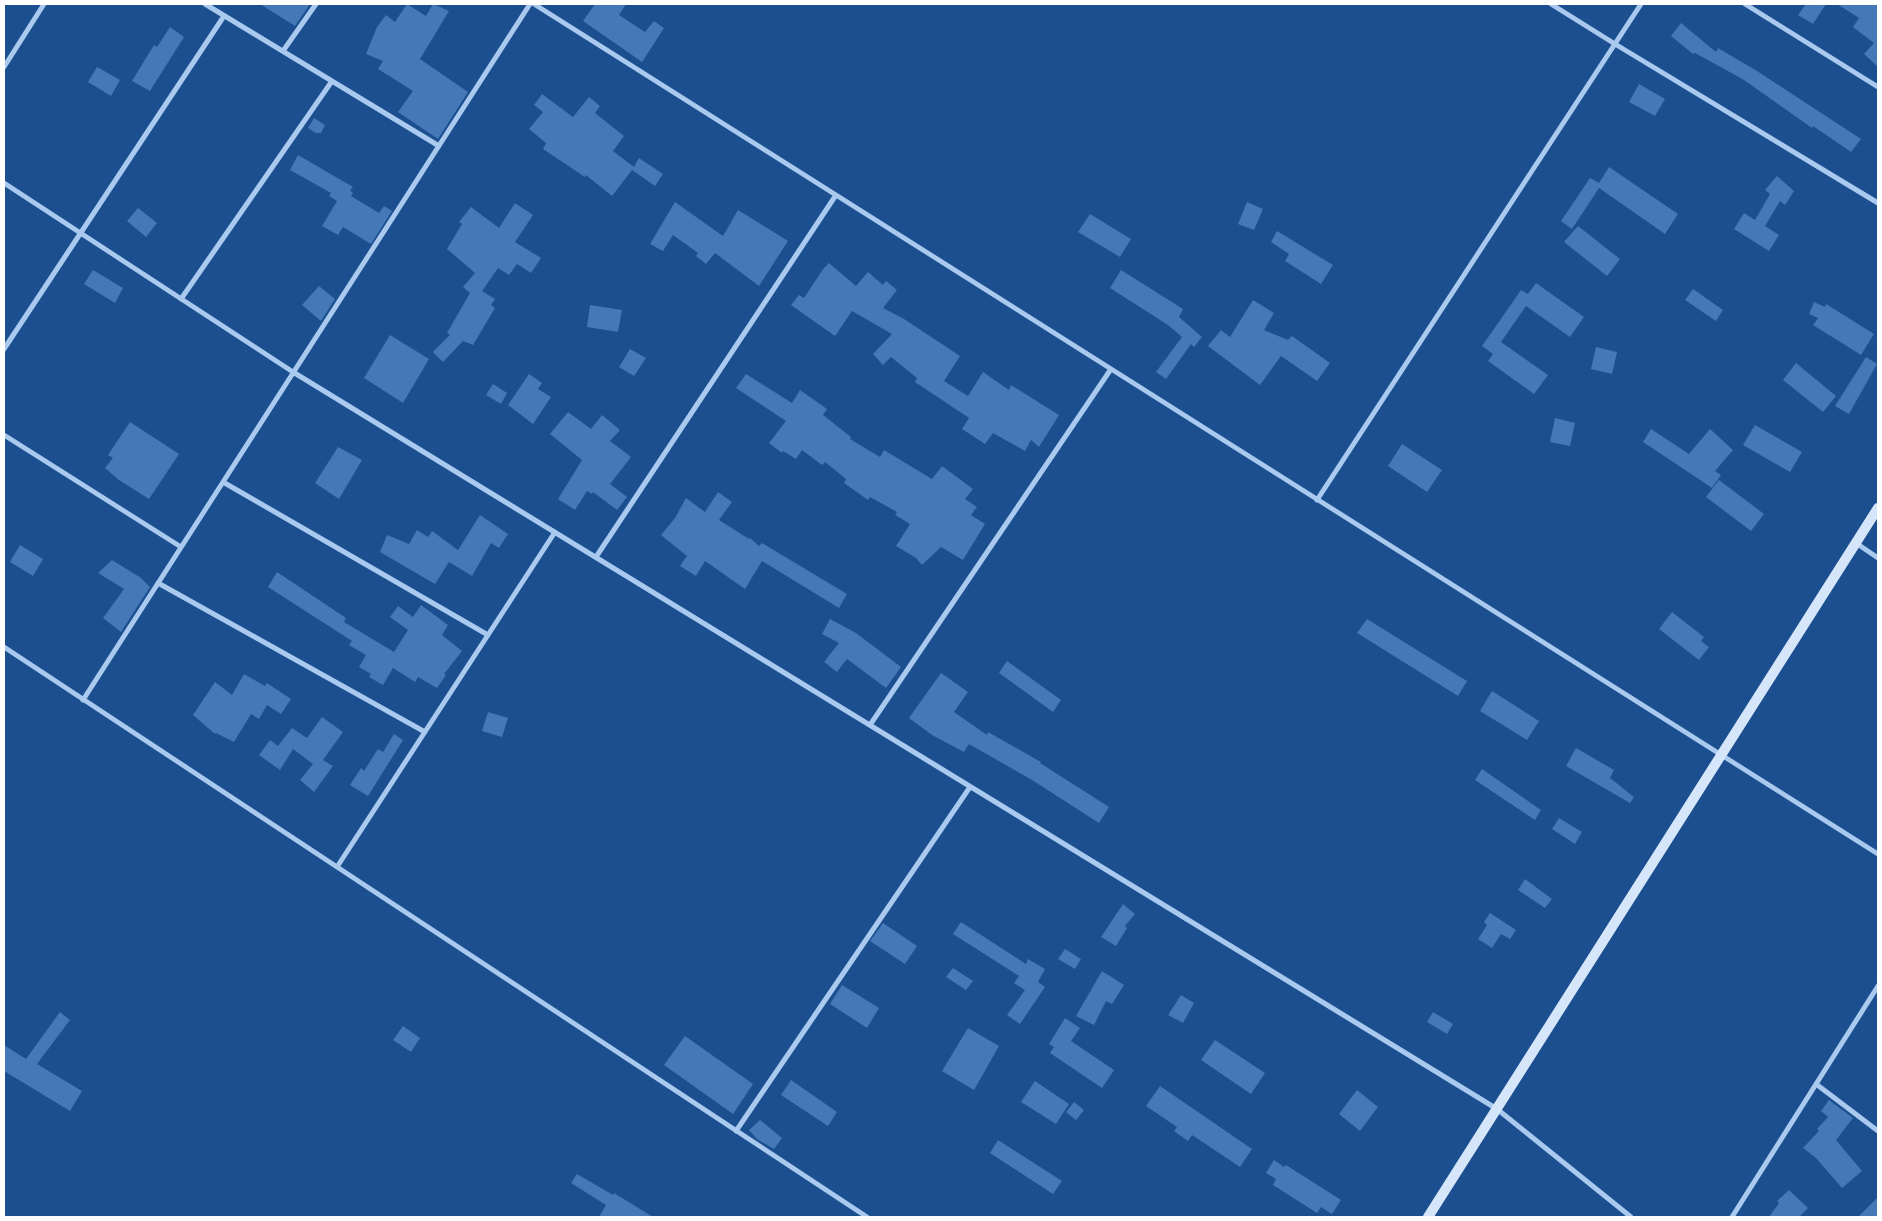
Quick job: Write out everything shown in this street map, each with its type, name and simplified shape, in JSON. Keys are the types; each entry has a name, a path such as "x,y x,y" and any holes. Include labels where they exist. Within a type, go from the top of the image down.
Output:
{"street":[{"path":"4,66 44,4"},
{"path":"205,4 439,146"},
{"path":"283,51 316,4"},
{"path":"83,700 530,4"},
{"path":"534,4 1878,854"},
{"path":"1551,4 1878,203"},
{"path":"1318,500 1641,4"},
{"path":"1745,4 1878,87"},
{"path":"4,349 224,16"},
{"path":"181,298 332,81"},
{"path":"4,183 293,372 1497,1109 1631,1217"},
{"path":"596,557 836,195"},
{"path":"870,725 1111,369"},
{"path":"4,435 181,547"},
{"path":"223,482 488,635"},
{"path":"1428,1217 1878,508"},
{"path":"337,867 555,532"},
{"path":"1856,543 1878,558"},
{"path":"158,583 425,732"},
{"path":"4,647 867,1217"},
{"path":"736,1131 970,787"},
{"path":"1732,1217 1878,986"},
{"path":"1816,1084 1878,1131"}],"building":[{"path":"260,4 310,4 295,26"},
{"path":"407,4 426,16 433,4 449,11 420,59 468,92 438,139 398,112 413,91 378,69 383,61 366,54 377,27 386,15 395,22"},
{"path":"595,4 626,4 619,15 645,32 654,21 664,28 642,62 583,21"},
{"path":"1806,4 1826,4 1813,24 1798,15"},
{"path":"1837,4 1878,4 1878,67 1864,54 1874,43 1853,27 1859,18"},
{"path":"1681,23 1716,52 1718,48 1757,71 1861,139 1851,152 1813,126 1812,128 1744,80 1695,53 1693,54 1671,36"},
{"path":"170,27 184,37 150,91 132,81 154,45 157,47"},
{"path":"97,67 120,80 111,96 88,82"},
{"path":"1639,84 1665,99 1655,116 1629,102"},
{"path":"542,94 573,117 589,97 600,106 595,113 624,136 613,151 634,167 639,158 663,174 655,186 632,170 612,196 586,175 585,177 543,149 546,143 529,129 543,112 534,105"},
{"path":"314,118 325,125 321,133 316,133 308,128"},
{"path":"298,155 353,187 350,190 353,193 351,196 379,213 384,206 392,211 371,244 343,227 338,235 322,226 337,201 329,196 331,193 290,170"},
{"path":"1609,167 1678,214 1665,234 1599,188 1572,229 1561,221 1590,178 1599,183"},
{"path":"1777,176 1794,191 1785,205 1780,201 1765,226 1779,235 1769,251 1734,229 1744,213 1755,220 1770,194 1765,190"},
{"path":"675,202 723,236 738,210 788,241 759,286 715,253 706,264 696,256 698,253 673,235 663,251 650,244"},
{"path":"1247,202 1263,209 1254,230 1238,224"},
{"path":"515,203 533,215 515,242 541,258 531,273 517,264 509,275 498,268 482,291 495,299 491,305 495,308 473,345 463,341 443,362 433,352 450,335 447,333 470,293 463,287 475,273 447,249 462,224 459,222 471,207 499,228"},
{"path":"138,208 157,223 146,237 127,221"},
{"path":"1090,214 1131,239 1120,257 1078,232"},
{"path":"1578,226 1620,259 1607,276 1564,242"},
{"path":"1277,231 1333,265 1321,284 1285,261 1289,254 1271,242"},
{"path":"829,263 856,286 868,272 883,285 886,281 897,290 883,308 904,319 960,356 944,381 968,396 983,372 1009,390 1011,385 1059,415 1039,447 1031,440 1025,451 993,433 985,444 962,429 969,418 915,382 917,378 891,357 883,365 873,354 892,334 852,311 835,336 791,305 799,295 804,298"},
{"path":"93,270 123,288 115,303 84,284"},
{"path":"1121,270 1183,309 1179,317 1202,337 1194,347 1191,344 1166,379 1156,372 1182,337 1168,325 1110,288"},
{"path":"1536,283 1584,317 1570,337 1526,306 1501,342 1548,375 1534,394 1488,361 1493,354 1482,346 1521,290 1528,294"},
{"path":"319,286 335,299 321,321 302,305"},
{"path":"1693,289 1723,310 1716,321 1685,300"},
{"path":"1253,300 1274,313 1264,330 1288,340 1292,336 1330,363 1317,381 1281,356 1260,385 1208,346 1221,330 1230,337"},
{"path":"1814,302 1825,307 1826,304 1874,334 1861,355 1813,325 1818,318 1809,314"},
{"path":"590,305 622,310 618,332 587,327"},
{"path":"390,335 429,359 403,403 364,378"},
{"path":"1596,347 1617,352 1612,374 1591,369"},
{"path":"630,349 646,358 634,376 619,367"},
{"path":"1866,357 1877,364 1849,414 1835,406"},
{"path":"1796,363 1836,396 1823,412 1783,380"},
{"path":"529,374 542,383 538,389 551,397 533,424 508,405"},
{"path":"746,374 792,403 800,390 827,409 823,415 851,437 850,439 880,457 884,450 932,479 942,466 973,489 965,499 977,507 971,515 985,524 963,560 941,547 922,565 916,558 896,546 910,524 895,515 897,512 870,497 868,500 844,483 846,479 825,462 822,465 802,450 796,459 783,451 782,453 769,443 786,421 736,388"},
{"path":"493,384 507,393 501,404 486,395"},
{"path":"568,412 591,429 602,415 620,430 610,441 631,457 610,484 627,497 617,510 593,492 592,494 587,491 575,510 558,499 582,460 550,434"},
{"path":"1555,418 1575,423 1570,446 1550,442"},
{"path":"130,422 179,454 149,499 119,480 105,468 113,458 108,455"},
{"path":"1755,425 1802,452 1790,472 1743,445"},
{"path":"1651,429 1689,454 1710,429 1733,450 1715,471 1721,475 1712,488 1643,442"},
{"path":"1402,444 1442,470 1427,492 1388,466"},
{"path":"338,447 362,460 339,499 315,483"},
{"path":"1719,480 1764,514 1751,531 1706,497"},
{"path":"718,492 732,502 719,520 750,538 759,546 762,543 847,594 839,608 762,561 745,589 705,561 696,576 680,566 687,556 661,535 675,518 686,498 705,512"},
{"path":"480,515 508,534 499,548 491,543 472,576 449,562 435,584 380,552 387,535 409,544 417,530 428,537 432,531 458,550"},
{"path":"20,545 43,559 33,576 10,562"},
{"path":"112,560 141,578 150,587 121,632 103,618 124,589 98,573"},
{"path":"277,572 346,618 344,622 394,652 408,630 390,617 398,606 413,617 421,605 448,625 442,635 462,651 444,674 446,675 437,688 418,677 415,682 393,668 383,685 369,677 371,674 359,667 366,655 349,645 352,641 268,587"},
{"path":"1672,612 1704,637 1701,641 1709,647 1699,660 1659,629"},
{"path":"830,619 856,633 901,667 886,688 847,659 837,672 824,662 839,643 822,634"},
{"path":"1367,619 1467,681 1458,696 1357,633"},
{"path":"1007,661 1061,700 1053,712 999,673"},
{"path":"941,673 968,692 954,712 987,735 988,732 1041,762 1109,807 1099,823 1032,780 969,744 964,752 932,735 909,718"},
{"path":"244,674 265,686 267,683 291,699 281,714 267,705 259,719 251,714 234,742 215,734 193,715 215,682 232,695"},
{"path":"1492,691 1539,721 1527,740 1480,711"},
{"path":"488,712 508,718 502,737 482,731"},
{"path":"322,717 343,732 323,760 333,766 314,792 300,780 313,764 293,749 280,770 259,755 270,740 278,746 292,728 307,738"},
{"path":"394,734 403,740 368,796 350,785 361,768 364,771 378,749 383,752"},
{"path":"1576,748 1614,770 1610,778 1634,797 1630,803 1566,766"},
{"path":"1482,769 1541,810 1535,820 1475,780"},
{"path":"1559,818 1582,832 1575,844 1552,829"},
{"path":"1525,879 1552,899 1545,908 1518,890"},
{"path":"1123,904 1135,914 1125,926 1127,928 1116,946 1101,937"},
{"path":"1490,913 1516,930 1510,939 1501,934 1492,948 1478,939 1487,925 1484,922"},
{"path":"961,922 1026,964 1028,959 1045,969 1038,982 1045,987 1020,1024 1007,1015 1025,990 1014,983 1019,976 953,934"},
{"path":"883,923 917,946 905,964 870,941"},
{"path":"1065,949 1081,959 1075,969 1058,959"},
{"path":"953,968 973,981 966,990 946,977"},
{"path":"1102,971 1124,985 1112,1004 1106,1001 1094,1025 1076,1016"},
{"path":"842,985 879,1008 867,1028 830,1004"},
{"path":"1181,995 1194,1003 1183,1023 1168,1015"},
{"path":"60,1012 70,1020 37,1064 82,1091 70,1111 4,1071 4,1045 26,1059"},
{"path":"1433,1012 1453,1024 1447,1034 1427,1022"},
{"path":"1065,1018 1080,1028 1071,1041 1114,1070 1102,1088 1050,1053 1054,1047 1049,1044"},
{"path":"403,1026 420,1038 411,1052 393,1040"},
{"path":"968,1028 999,1046 974,1090 942,1071"},
{"path":"685,1036 753,1084 733,1114 664,1065"},
{"path":"1215,1040 1265,1073 1251,1094 1201,1060"},
{"path":"791,1080 837,1112 828,1126 781,1095"},
{"path":"1035,1081 1069,1104 1056,1124 1021,1102"},
{"path":"1160,1086 1252,1149 1240,1167 1192,1135 1188,1141 1174,1131 1177,1127 1146,1106"},
{"path":"1357,1090 1378,1107 1360,1131 1339,1114"},
{"path":"1829,1100 1853,1118 1836,1140 1862,1171 1842,1188 1816,1158 1803,1148 1819,1131 1817,1129 1828,1117 1821,1111"},
{"path":"1074,1102 1084,1110 1076,1120 1066,1112"},
{"path":"760,1120 782,1138 774,1149 757,1139 749,1130"},
{"path":"998,1140 1062,1181 1053,1194 990,1153"},
{"path":"1274,1160 1284,1167 1286,1165 1341,1200 1332,1214 1321,1207 1317,1213 1273,1185 1276,1179 1266,1173"},
{"path":"577,1174 613,1195 614,1193 653,1217 599,1217 606,1205 571,1183"},
{"path":"1789,1190 1808,1208 1799,1217 1769,1217 1779,1203 1777,1201"},
{"path":"1878,1197 1878,1217 1858,1217"}]}
